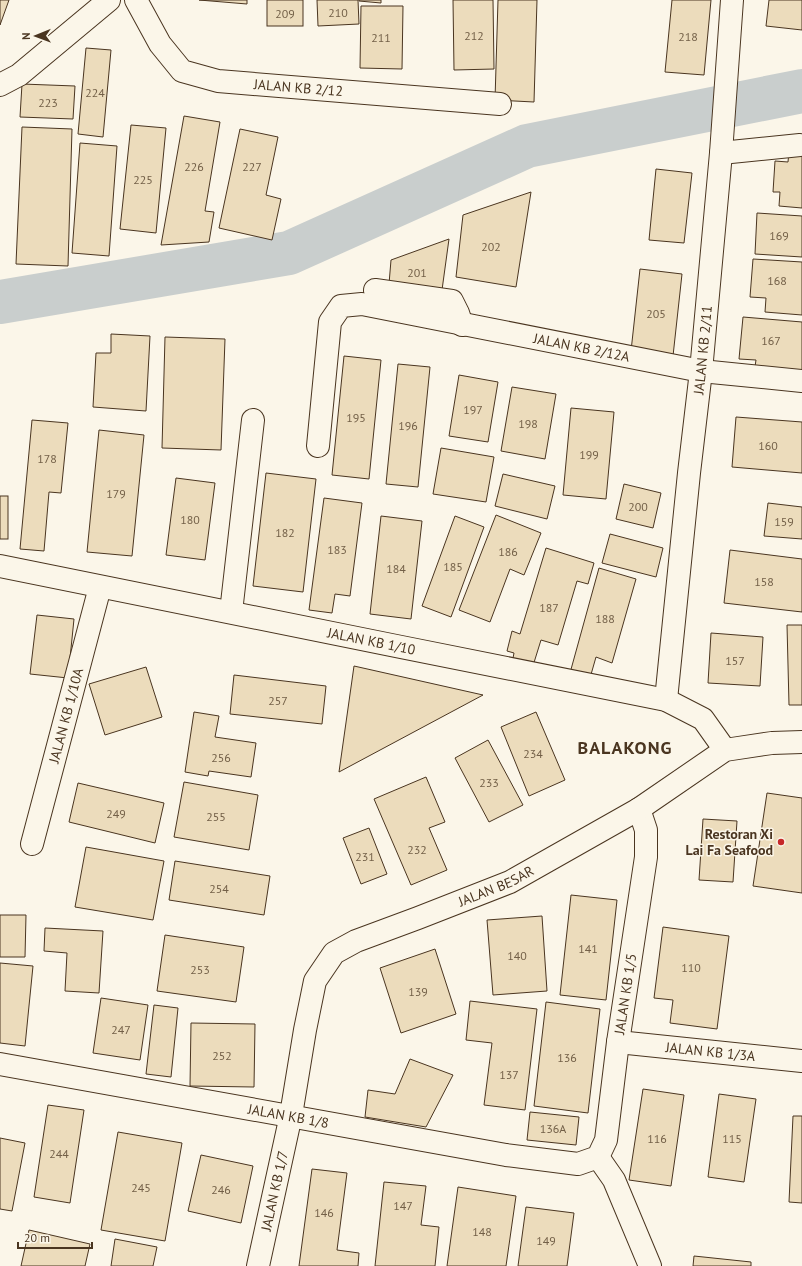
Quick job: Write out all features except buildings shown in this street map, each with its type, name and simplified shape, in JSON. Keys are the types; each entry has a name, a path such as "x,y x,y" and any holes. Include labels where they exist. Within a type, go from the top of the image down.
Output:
{"street":[{"path":"0,85 19,75 109,0"},
{"name":"JALAN KB 2/12","path":"136,0 160,44 182,71 218,81 500,104"},
{"name":"JALAN KB 2/11","path":"666,700 689,473 701,372 721,147 732,0"},
{"path":"721,147 800,145"},
{"name":"JALAN KB 2/12A","path":"318,446 330,322 341,306 368,297 462,325 701,372 802,381"},
{"path":"230,612 253,420"},
{"name":"JALAN KB 1/10","path":"0,566 666,700 703,719 725,750"},
{"name":"JALAN KB 1/10A","path":"32,844 100,587"},
{"name":"JALAN BESAR","path":"291,1115 305,1030 315,981 334,953 356,940 418,918 510,882 639,809 725,750 772,743 802,742"},
{"name":"JALAN KB 1/5","path":"588,1161 606,1140 618,1042 646,857 646,830 639,809"},
{"name":"JALAN KB 1/3A","path":"618,1042 802,1061"},
{"name":"JALAN KB 1/8","path":"0,1064 291,1115 506,1155 588,1161"},
{"name":"JALAN KB 1/7","path":"258,1266 291,1115"},
{"path":"588,1161 614,1180 650,1266"}],"waterway":[{"path":"0,302 289,253 527,146 802,91"}],"place":[{"name":"Restoran Xi Lai Fa Seafood","path":"781,842"}],"district":[{"name":"BALAKONG","path":"625,747"}]}
